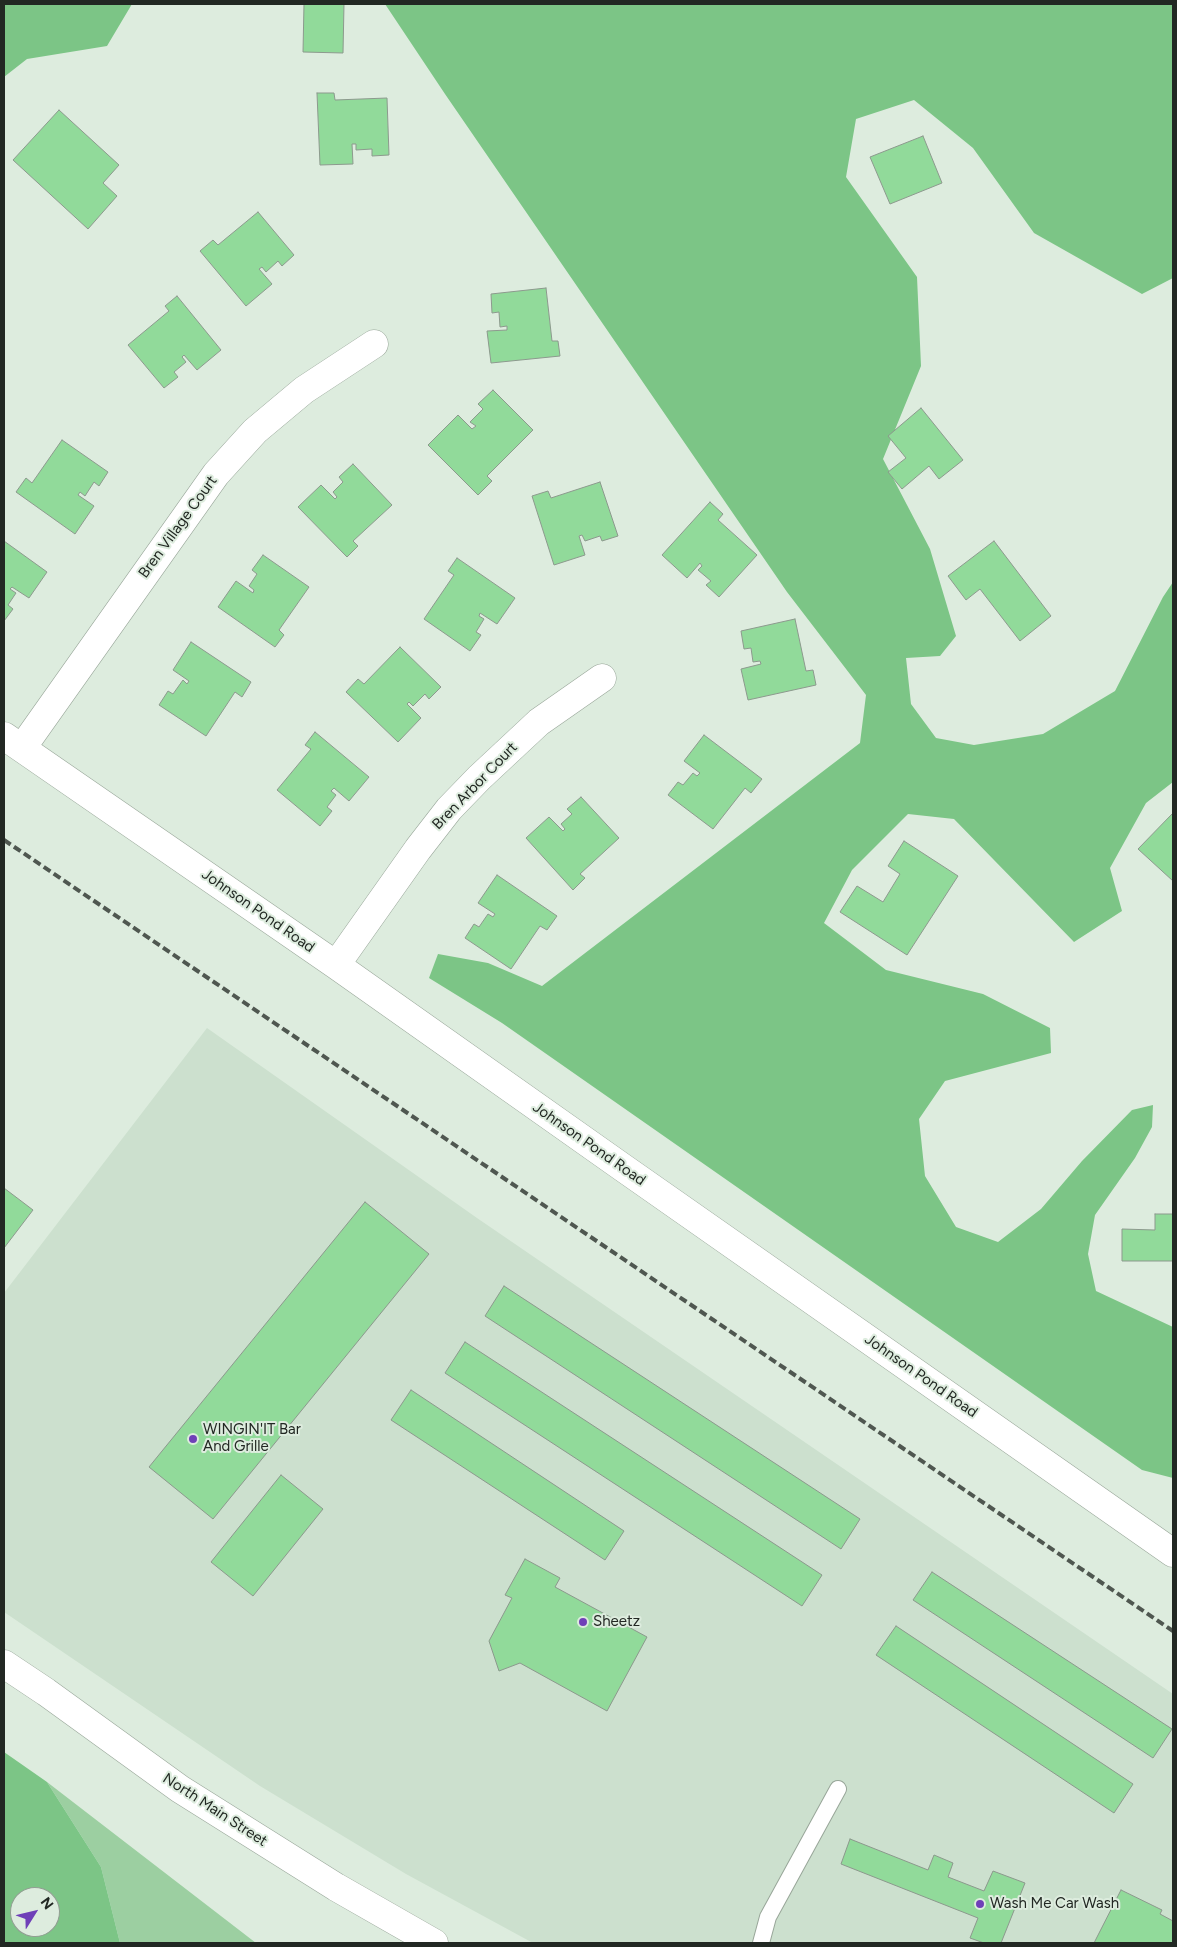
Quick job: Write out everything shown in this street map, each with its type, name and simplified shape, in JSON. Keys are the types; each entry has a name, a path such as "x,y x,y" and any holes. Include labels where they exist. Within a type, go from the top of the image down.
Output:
{"main road":[{"name":"Bren Village Court","path":"13,742 216,474 255,430 304,390 374,344"},
{"name":"Bren Arbor Court","path":"336,964 418,849 455,803 539,722 602,678"},
{"name":"Johnson Pond Road","path":"13,742 336,964 630,1173 1173,1553"},
{"name":"North Main Street","path":"4,1664 180,1789 336,1887 434,1943"}],"lane":[{"path":"761,1943 768,1917 838,1789"}],"shaded area":[{"path":"207,1028 477,1218 1173,1694 1173,1943 533,1943 406,1874 260,1786 4,1612 4,1293"}],"green space":[{"path":"4,4 132,4 107,46 27,59 4,77"},
{"path":"385,4 1173,4 1173,278 1142,294 1034,233 973,148 914,100 856,119 846,177 917,277 921,366 883,459 930,549 956,636 940,656 906,658 911,704 936,738 974,745 1043,734 1115,691 1163,597 1173,582 1173,782 1146,803 1110,868 1122,911 1074,942 954,819 908,814 852,870 824,923 886,970 983,994 1050,1028 1051,1053 945,1081 919,1119 925,1176 956,1227 998,1242 1041,1209 1082,1161 1132,1110 1153,1105 1152,1127 1135,1158 1095,1215 1088,1254 1096,1291 1173,1327 1173,1478 1142,1470 502,1023 429,978 438,954 488,963 542,986 860,743 866,695 787,592"},
{"path":"4,1752 47,1782 101,1867 120,1943 4,1943"},
{"path":"47,1782 256,1943 120,1943 101,1867"}],"building":[{"path":"304,4 344,4 343,53 303,52"},
{"path":"317,93 334,93 335,100 387,98 389,155 372,156 372,149 356,150 356,144 352,144 353,164 320,165"},
{"path":"59,110 119,165 103,183 117,196 88,229 13,160"},
{"path":"923,136 942,183 890,204 870,157"},
{"path":"258,212 294,255 282,266 278,261 266,272 262,267 259,269 272,284 246,306 200,251 213,240 218,245"},
{"path":"546,288 552,341 558,341 560,356 491,363 487,331 507,330 507,326 500,327 499,312 492,313 491,294"},
{"path":"177,296 221,350 197,370 184,355 182,357 186,362 174,372 178,377 164,388 128,345 169,311 165,306"},
{"path":"493,390 533,430 487,476 492,481 478,495 428,445 458,415 472,429 476,426 470,422 483,409 478,404"},
{"path":"921,408 963,460 939,479 929,466 902,489 888,472 906,458 888,436"},
{"path":"62,440 108,472 99,486 94,482 85,496 80,492 78,495 94,506 75,534 16,492 26,478 32,483"},
{"path":"353,464 392,505 353,541 358,546 347,557 298,507 321,485 335,499 337,497 333,492 343,482 339,477"},
{"path":"600,482 618,536 602,541 600,536 585,541 582,535 579,536 585,555 554,565 532,496 548,491 551,498"},
{"path":"710,502 723,514 718,520 757,555 719,597 706,585 711,581 698,570 702,566 700,563 687,578 662,555"},
{"path":"4,541 47,572 29,598 12,587 10,589 16,593 8,605 13,609 4,621"},
{"path":"994,541 1051,616 1020,641 980,589 966,600 948,576"},
{"path":"263,555 309,587 279,630 284,635 275,647 218,607 236,581 253,593 254,590 249,586 257,574 252,570"},
{"path":"457,558 515,598 497,624 480,613 479,616 484,619 476,632 481,635 470,651 424,619 454,575 448,571"},
{"path":"795,619 806,671 813,670 816,685 748,700 741,669 761,664 760,661 753,662 751,648 744,649 741,631"},
{"path":"191,642 251,682 242,697 235,692 206,736 159,705 168,691 173,694 183,680 187,684 189,681 173,670"},
{"path":"400,647 441,687 429,699 425,694 413,706 409,702 407,704 421,718 398,742 346,692 358,679 364,684"},
{"path":"315,732 369,777 349,801 334,788 331,791 336,795 327,807 332,811 320,826 277,790 311,749 305,745"},
{"path":"704,735 762,779 751,793 745,788 713,829 668,795 678,782 683,785 693,773 697,776 700,773 684,761"},
{"path":"581,797 619,838 580,874 585,878 573,890 526,838 549,817 563,831 565,829 561,824 572,814 567,809"},
{"path":"1173,813 1173,881 1138,849"},
{"path":"904,841 958,876 907,955 840,912 857,886 883,902 900,874 888,866"},
{"path":"497,875 557,916 547,930 540,926 511,969 465,938 474,924 479,927 488,914 493,917 495,914 478,903"},
{"path":"4,1188 33,1210 4,1248"},
{"path":"365,1202 429,1254 213,1519 149,1467"},
{"path":"1155,1214 1173,1214 1173,1261 1122,1261 1122,1229 1155,1230"},
{"path":"504,1286 860,1519 841,1549 485,1316"},
{"path":"465,1342 822,1575 802,1606 445,1373"},
{"path":"411,1390 624,1531 605,1560 391,1420"},
{"path":"281,1475 323,1509 253,1596 211,1562"},
{"path":"525,1559 560,1578 555,1587 647,1637 607,1711 520,1663 499,1671 489,1641 512,1598 505,1595"},
{"path":"932,1572 1172,1729 1153,1758 913,1600"},
{"path":"896,1626 1133,1784 1114,1813 876,1655"},
{"name":"Wash Me Car Wash","path":"850,1839 928,1870 934,1855 953,1863 948,1877 984,1891 993,1871 1025,1883 1001,1943 984,1943 970,1938 978,1918 841,1864"},
{"path":"1121,1890 1162,1910 1160,1914 1173,1921 1173,1943 1094,1943"}],"railway":[{"path":"4,840 1173,1631"}],"place":[{"name":"WINGIN'IT Bar And Grille","path":"193,1439"},
{"name":"Sheetz","path":"583,1622"},
{"name":"Wash Me Car Wash","path":"980,1904"}]}
